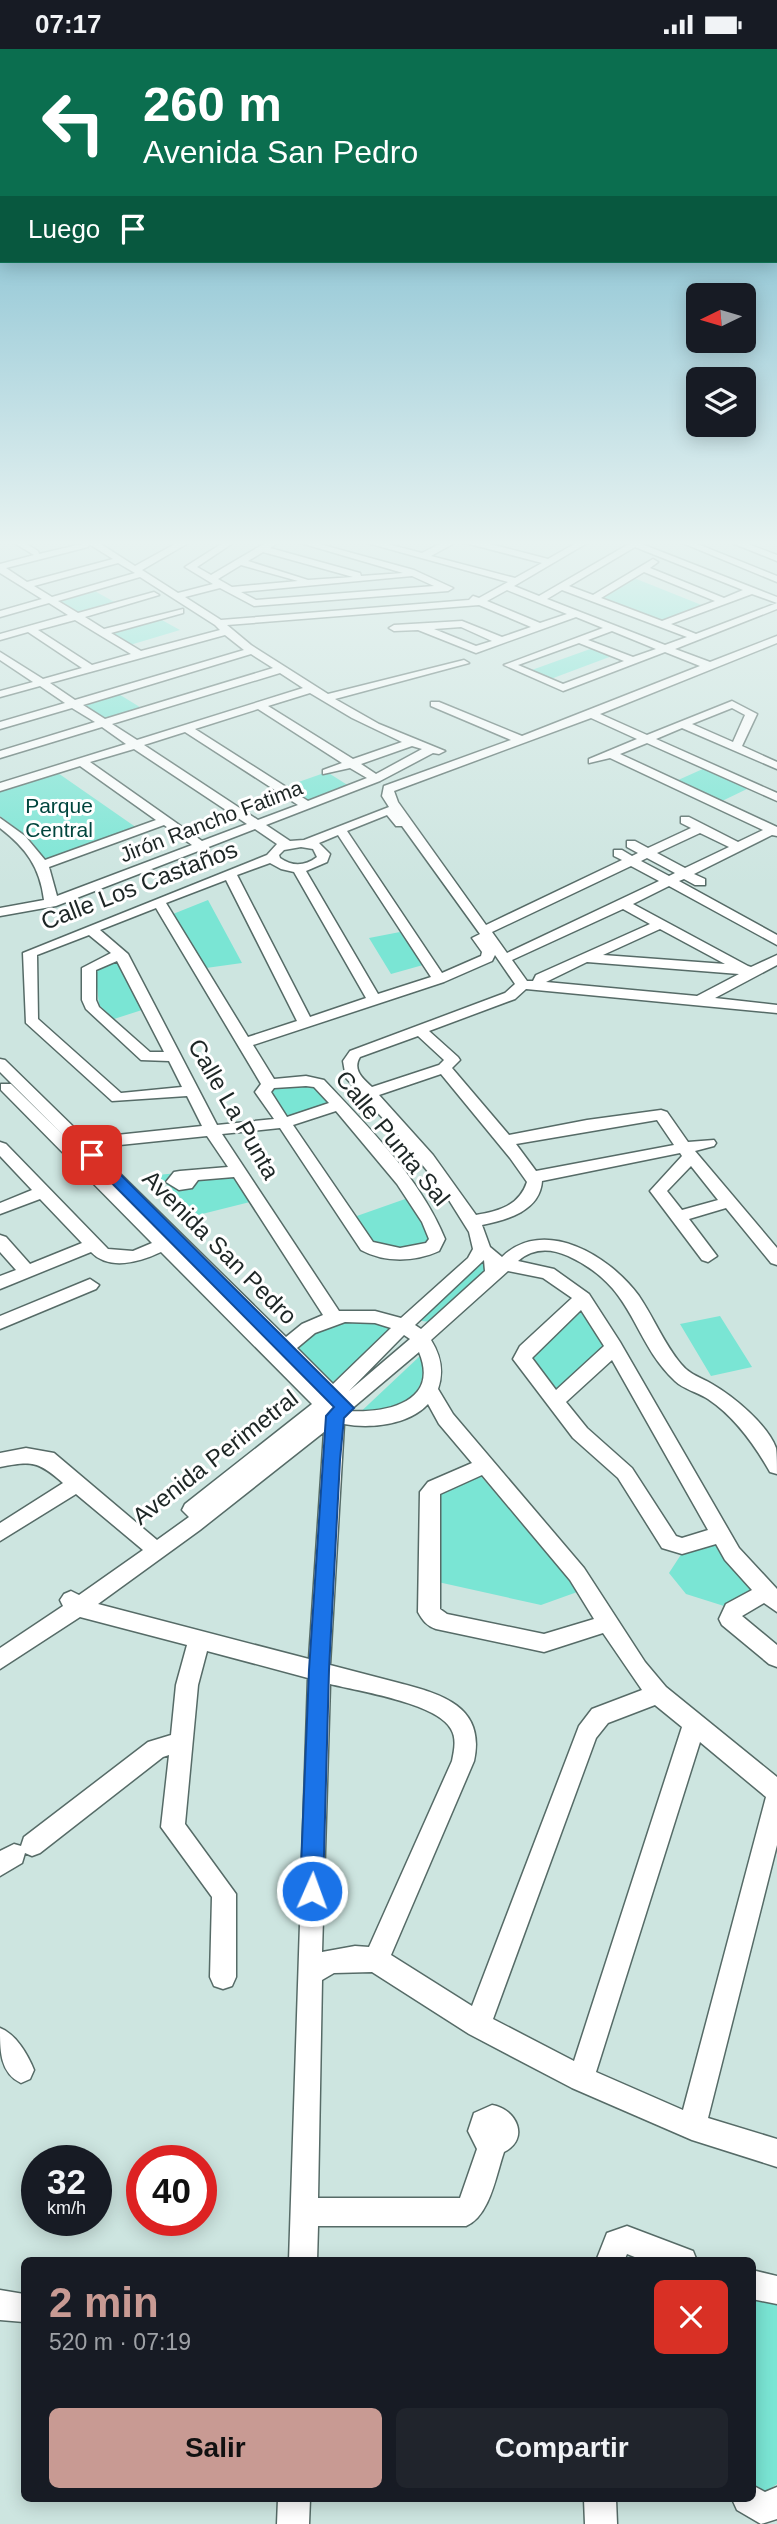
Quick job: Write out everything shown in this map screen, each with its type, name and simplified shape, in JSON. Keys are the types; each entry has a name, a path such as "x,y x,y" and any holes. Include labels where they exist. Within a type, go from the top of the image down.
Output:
{"street":[{"path":"69,654 90,668"},
{"path":"0,694 136,654"},
{"path":"0,726 239,654"},
{"path":"257,654 311,689 386,723 457,750"},
{"path":"538,654 509,665 563,688 650,654"},
{"path":"616,654 633,661"},
{"path":"679,654 722,671"},
{"path":"332,697 369,725 411,743 431,749 480,754 536,735 737,654"},
{"path":"536,735 556,736 604,719 763,654"},
{"path":"0,655 286,845 307,843 384,811 392,811 489,953 487,958 439,979 244,1043"},
{"path":"332,697 464,663"},
{"path":"0,755 281,669"},
{"path":"0,787 311,689"},
{"path":"435,704 522,740"},
{"path":"593,761 730,704 750,711 751,716 736,748"},
{"path":"259,705 376,779"},
{"path":"591,713 777,797"},
{"path":"682,725 777,766"},
{"path":"186,728 307,805"},
{"path":"327,772 411,743"},
{"name":"Jirón Rancho Fatima","path":"0,912 51,903 376,779 431,749"},
{"path":"457,750 388,789 388,796 506,958 531,985 777,1009"},
{"path":"610,754 775,831"},
{"path":"82,761 200,845"},
{"path":"685,820 739,847"},
{"path":"44,865 165,821"},
{"path":"0,822 26,842 44,865 51,903"},
{"path":"486,930 700,828"},
{"path":"340,829 439,979"},
{"path":"506,958 775,831"},
{"path":"272,857 280,865 298,868 317,864 324,856 320,848 307,843"},
{"path":"631,844 700,882"},
{"name":"Calle Los Castaños","path":"192,1091 117,1098 31,1020 30,953 272,857 277,849 286,845"},
{"path":"618,853 777,941"},
{"path":"298,868 374,1000"},
{"path":"230,874 305,1022"},
{"path":"159,902 269,1084 263,1092 284,1123"},
{"path":"623,904 748,971"},
{"path":"660,924 541,978 510,996 355,1054 349,1068 351,1075 409,1135 471,1222 480,1237 482,1249 495,1260 548,1273 583,1298 614,1347 719,1535 771,1598 733,1610 730,1619 777,1658"},
{"name":"Calle La Punta","path":"90,929 121,954 213,1132 334,1318"},
{"path":"121,954 89,968 89,1000 93,1009 146,1057 174,1056"},
{"path":"586,958 748,971"},
{"path":"697,1002 748,971 777,959"},
{"path":"370,1093 444,1068 453,1061 424,1034"},
{"name":"Avenida San Pedro","path":"0,1063 164,1244 284,1355"},
{"path":"444,1068 534,1177 532,1195 527,1202 503,1215 471,1222"},
{"name":"Avenida San Pedro","path":"0,1080 81,1152 334,1405"},
{"name":"Calle Punta Sal","path":"269,1084 314,1081 339,1105 411,1194 434,1229 437,1239 433,1247 418,1252 378,1251 369,1248 284,1123"},
{"path":"81,1152 107,1141 284,1123 339,1105"},
{"path":"505,1141 657,1114 664,1118 687,1152 777,1259"},
{"path":"534,1177 576,1167 687,1152 708,1143"},
{"path":"2,1152 102,1253 121,1259 132,1259 164,1244"},
{"path":"687,1152 659,1191 708,1256"},
{"path":"193,1175 239,1171"},
{"path":"0,1209 42,1192"},
{"path":"677,1217 729,1202"},
{"path":"0,1241 28,1272"},
{"path":"0,1283 92,1245"},
{"path":"506,1263 529,1246 540,1245 570,1250 606,1272 624,1289 662,1351 683,1379 706,1389 743,1418 777,1467"},
{"path":"482,1249 506,1263"},
{"name":"Avenida Perimetral","path":"0,1660 295,1448 403,1326 474,1262 482,1249"},
{"name":"Avenida Perimetral","path":"0,1646 75,1604 149,1544 422,1342 506,1263"},
{"path":"0,1323 90,1285"},
{"path":"583,1298 523,1355 526,1364 580,1433 625,1473 669,1542 682,1546 719,1535"},
{"path":"284,1355 306,1329 334,1318 365,1315 403,1326 422,1342 431,1359 428,1388 415,1405 405,1412"},
{"path":"556,1401 614,1347"},
{"path":"428,1388 446,1419 576,1574 637,1669 658,1694 777,1791"},
{"path":"303,2257 319,1670 334,1405 372,1421 405,1412 431,1414 446,1419"},
{"path":"295,1448 309,1445 320,1447 331,1460"},
{"path":"0,1460 26,1455 47,1458 149,1544"},
{"path":"485,1465 435,1487 430,1492 431,1616 446,1623 544,1643 608,1623"},
{"path":"0,1533 76,1484"},
{"path":"75,1604 431,1701 458,1718 467,1737 463,1761 376,1960"},
{"path":"199,1639 187,1685 173,1827 224,1894 223,1977"},
{"path":"478,2025 587,1733 600,1716 658,1694"},
{"path":"581,2079 694,1724"},
{"path":"15,1855 156,1749 181,1742"},
{"path":"692,2127 777,1799"},
{"path":"309,1973 331,1961 355,1958 376,1960 478,2025 581,2079 692,2127 777,2153"},
{"path":"0,2041 21,2070"},
{"path":"305,2212 466,2212 471,2206 493,2143"},
{"path":"611,2257 617,2242 627,2240 672,2257"},
{"path":"756,2285 777,2290"},
{"path":"0,2305 21,2308"},
{"path":"293,2524 294,2502"},
{"path":"600,2502 601,2524"},
{"path":"752,2502 763,2509 777,2503"}],"green space":[{"path":"575,654 612,656 548,680 529,671"},
{"path":"117,693 143,709 105,721 79,704"},
{"path":"705,768 749,788 720,802 676,781"},
{"name":"Parque Central","path":"55,771 137,828 46,861 29,838 0,816 0,789"},
{"path":"327,772 349,786 309,800 287,786"},
{"path":"208,900 242,963 206,968 173,914"},
{"path":"400,932 423,965 391,974 369,938"},
{"path":"118,958 142,1010 114,1019 99,1005 95,968"},
{"path":"312,1084 334,1105 286,1119 268,1092 270,1088"},
{"path":"231,1168 254,1201 198,1215 157,1175"},
{"path":"408,1198 430,1232 430,1239 421,1249 374,1247 354,1217"},
{"path":"480,1263 486,1263 490,1267 430,1322 422,1321 421,1317"},
{"path":"582,1309 603,1346 557,1389 531,1358"},
{"path":"720,1316 752,1367 711,1376 680,1324"},
{"path":"344,1321 372,1322 392,1328 331,1384 295,1349 307,1336"},
{"path":"421,1355 423,1371 414,1394 393,1407 353,1419"},
{"path":"479,1474 580,1591 541,1605 438,1582 436,1495"},
{"path":"716,1543 753,1590 724,1606 686,1594 669,1573 682,1553"},
{"path":"756,2297 777,2303 777,2484 764,2493 756,2488"}],"route":[{"path":"92,1155 345,1408 335,1416 331,1460 319,1670 312,1891"}]}
